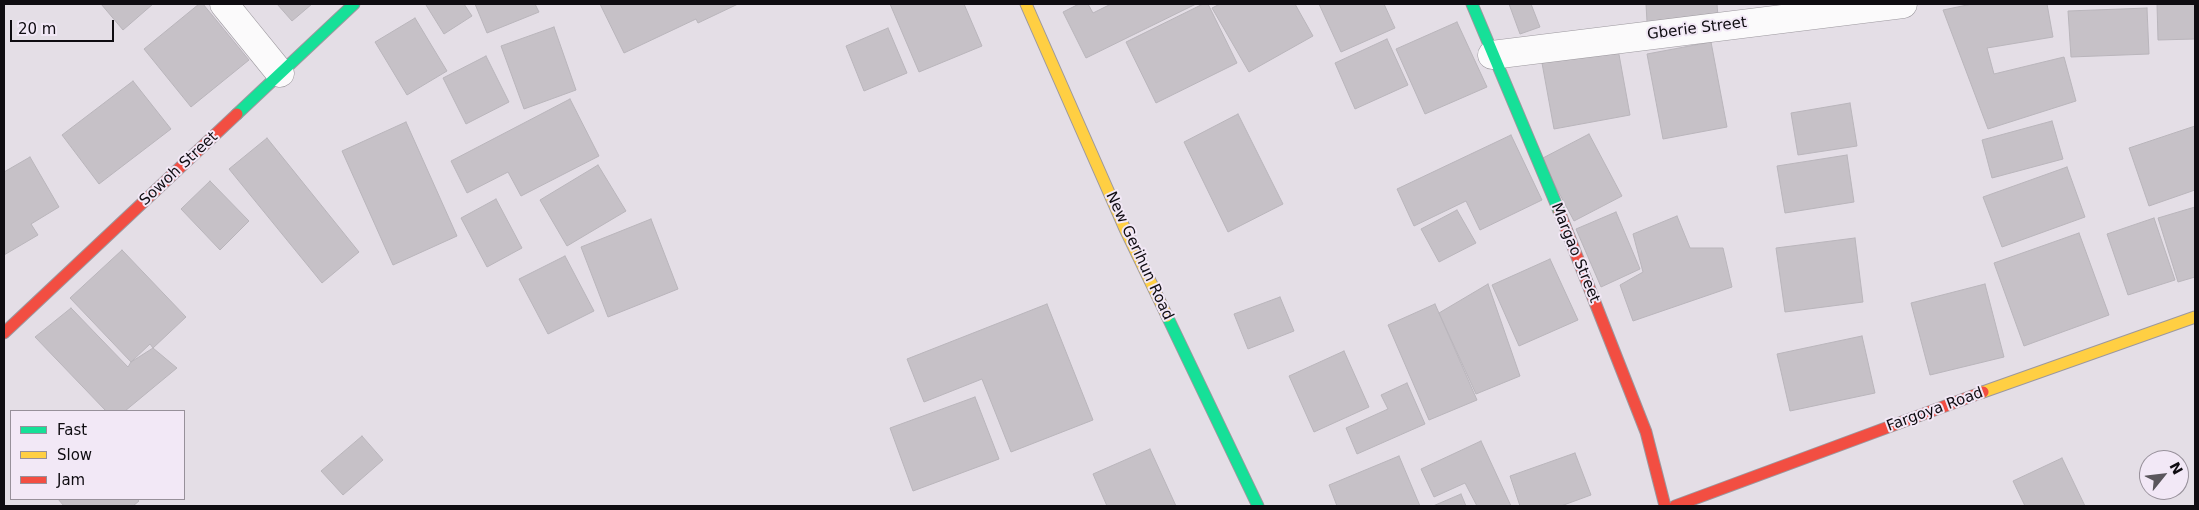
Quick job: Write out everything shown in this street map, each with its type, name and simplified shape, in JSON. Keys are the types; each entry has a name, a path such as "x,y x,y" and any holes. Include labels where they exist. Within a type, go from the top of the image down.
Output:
{"street":[{"path":"224,4 280,73"},
{"name":"Sowoh Street","path":"4,333 354,4"},
{"name":"New Gerihun Road","path":"1026,4 1125,229 1258,506"},
{"name":"Margao Street","path":"1472,4 1552,193 1646,432 1680,505"},
{"name":"Gberie Street","path":"1492,55 1903,4"},
{"name":"Fargoya Road","path":"1680,505 2097,350 2195,317"}],"building":[{"path":"101,4 153,4 123,30"},
{"path":"199,4 203,4 249,60 191,107 144,49"},
{"path":"277,4 312,4 292,21"},
{"path":"464,4 472,16 444,34 426,5"},
{"path":"475,4 535,4 539,12 487,33"},
{"path":"600,4 738,4 698,23 696,19 624,53"},
{"path":"890,4 964,4 982,46 919,72"},
{"path":"1079,4 1088,4 1093,13 1111,4 1196,4 1086,58 1063,12"},
{"path":"1203,4 1208,4 1237,63 1156,103 1126,42"},
{"path":"1220,4 1295,4 1313,36 1249,72 1212,8"},
{"path":"1319,4 1384,4 1395,28 1341,52"},
{"path":"1509,4 1531,4 1540,27 1520,34"},
{"path":"1646,4 1717,4 1718,17 1647,22"},
{"path":"1972,4 2047,4 2053,37 1987,48 1994,74 2064,57 2076,101 1988,129 1943,10"},
{"path":"2157,4 2195,4 2195,39 2158,40"},
{"path":"2147,8 2149,54 2071,57 2068,11"},
{"path":"415,18 447,71 407,95 375,42"},
{"path":"1457,22 1487,87 1425,114 1396,49"},
{"path":"554,27 576,90 524,109 501,46"},
{"path":"888,28 907,73 864,91 846,46"},
{"path":"1387,39 1408,85 1355,109 1335,63"},
{"path":"1711,42 1727,127 1663,139 1647,54"},
{"path":"1618,49 1630,115 1554,129 1542,63"},
{"path":"486,56 509,102 466,124 443,78"},
{"path":"133,81 171,129 99,184 62,135"},
{"path":"570,99 599,156 521,196 508,172 467,193 451,161"},
{"path":"1850,103 1857,146 1798,155 1791,113"},
{"path":"1238,114 1283,204 1228,232 1184,142"},
{"path":"2052,121 2063,159 1992,178 1982,140"},
{"path":"406,122 457,236 393,265 342,151"},
{"path":"2195,126 2195,190 2149,206 2129,148"},
{"path":"1589,134 1622,196 1574,221 1541,159"},
{"path":"1511,135 1542,200 1480,230 1466,201 1414,226 1397,189"},
{"path":"267,138 359,252 322,283 229,169"},
{"path":"1847,155 1854,202 1785,213 1777,166"},
{"path":"30,157 59,207 31,224 38,235 4,255 4,172"},
{"path":"598,165 626,211 567,246 540,200"},
{"path":"2067,167 2085,217 2002,247 1983,197"},
{"path":"210,181 249,221 220,250 181,209"},
{"path":"496,199 522,248 487,267 461,218"},
{"path":"2195,207 2195,277 2178,282 2158,218"},
{"path":"1457,210 1476,243 1439,262 1421,229"},
{"path":"1616,212 1640,269 1601,287 1576,229"},
{"path":"1677,216 1690,248 1723,248 1732,287 1633,321 1620,285 1643,272 1633,234"},
{"path":"2154,218 2175,280 2128,295 2107,234"},
{"path":"651,219 678,289 608,317 581,247"},
{"path":"2079,233 2109,315 2024,346 1994,263"},
{"path":"1855,238 1863,302 1785,312 1776,248"},
{"path":"122,250 186,317 153,348 150,344 131,362 70,298"},
{"path":"565,256 594,311 548,334 519,279"},
{"path":"1550,259 1578,320 1519,346 1492,285"},
{"path":"1488,284 1520,376 1476,394 1439,313"},
{"path":"1985,284 2004,357 1930,375 1911,303"},
{"path":"1280,297 1294,331 1248,349 1234,314"},
{"path":"1047,304 1093,420 1011,452 982,379 924,402 907,359"},
{"path":"1435,304 1477,400 1429,420 1388,325"},
{"path":"71,308 128,367 131,362 153,348 177,368 126,410 105,410 35,337"},
{"path":"1862,336 1875,393 1790,411 1777,354"},
{"path":"1344,351 1369,407 1314,432 1289,376"},
{"path":"1407,383 1425,424 1357,454 1346,428 1388,409 1381,395"},
{"path":"975,397 999,459 913,491 890,428"},
{"path":"362,436 383,460 343,495 321,471"},
{"path":"1481,441 1511,506 1477,506 1465,483 1434,497 1421,469"},
{"path":"1150,449 1176,506 1107,506 1093,474"},
{"path":"1575,453 1591,495 1561,506 1520,506 1510,476"},
{"path":"1399,456 1420,506 1337,506 1329,485"},
{"path":"2062,458 2085,506 2025,506 2013,481"},
{"path":"1461,494 1466,506 1433,506"},
{"path":"59,500 139,501 133,506 64,506"}],"traffic: fast":[{"path":"237,114 354,4"},
{"path":"1472,4 1559,211"},
{"path":"1167,316 1258,506"}],"traffic: slow":[{"path":"1026,4 1125,229 1167,316"},
{"path":"1983,392 2195,317"}],"traffic: jam":[{"path":"4,333 237,114"},
{"path":"1559,211 1646,432 1665,506"},
{"path":"1675,506 1983,392"}]}
